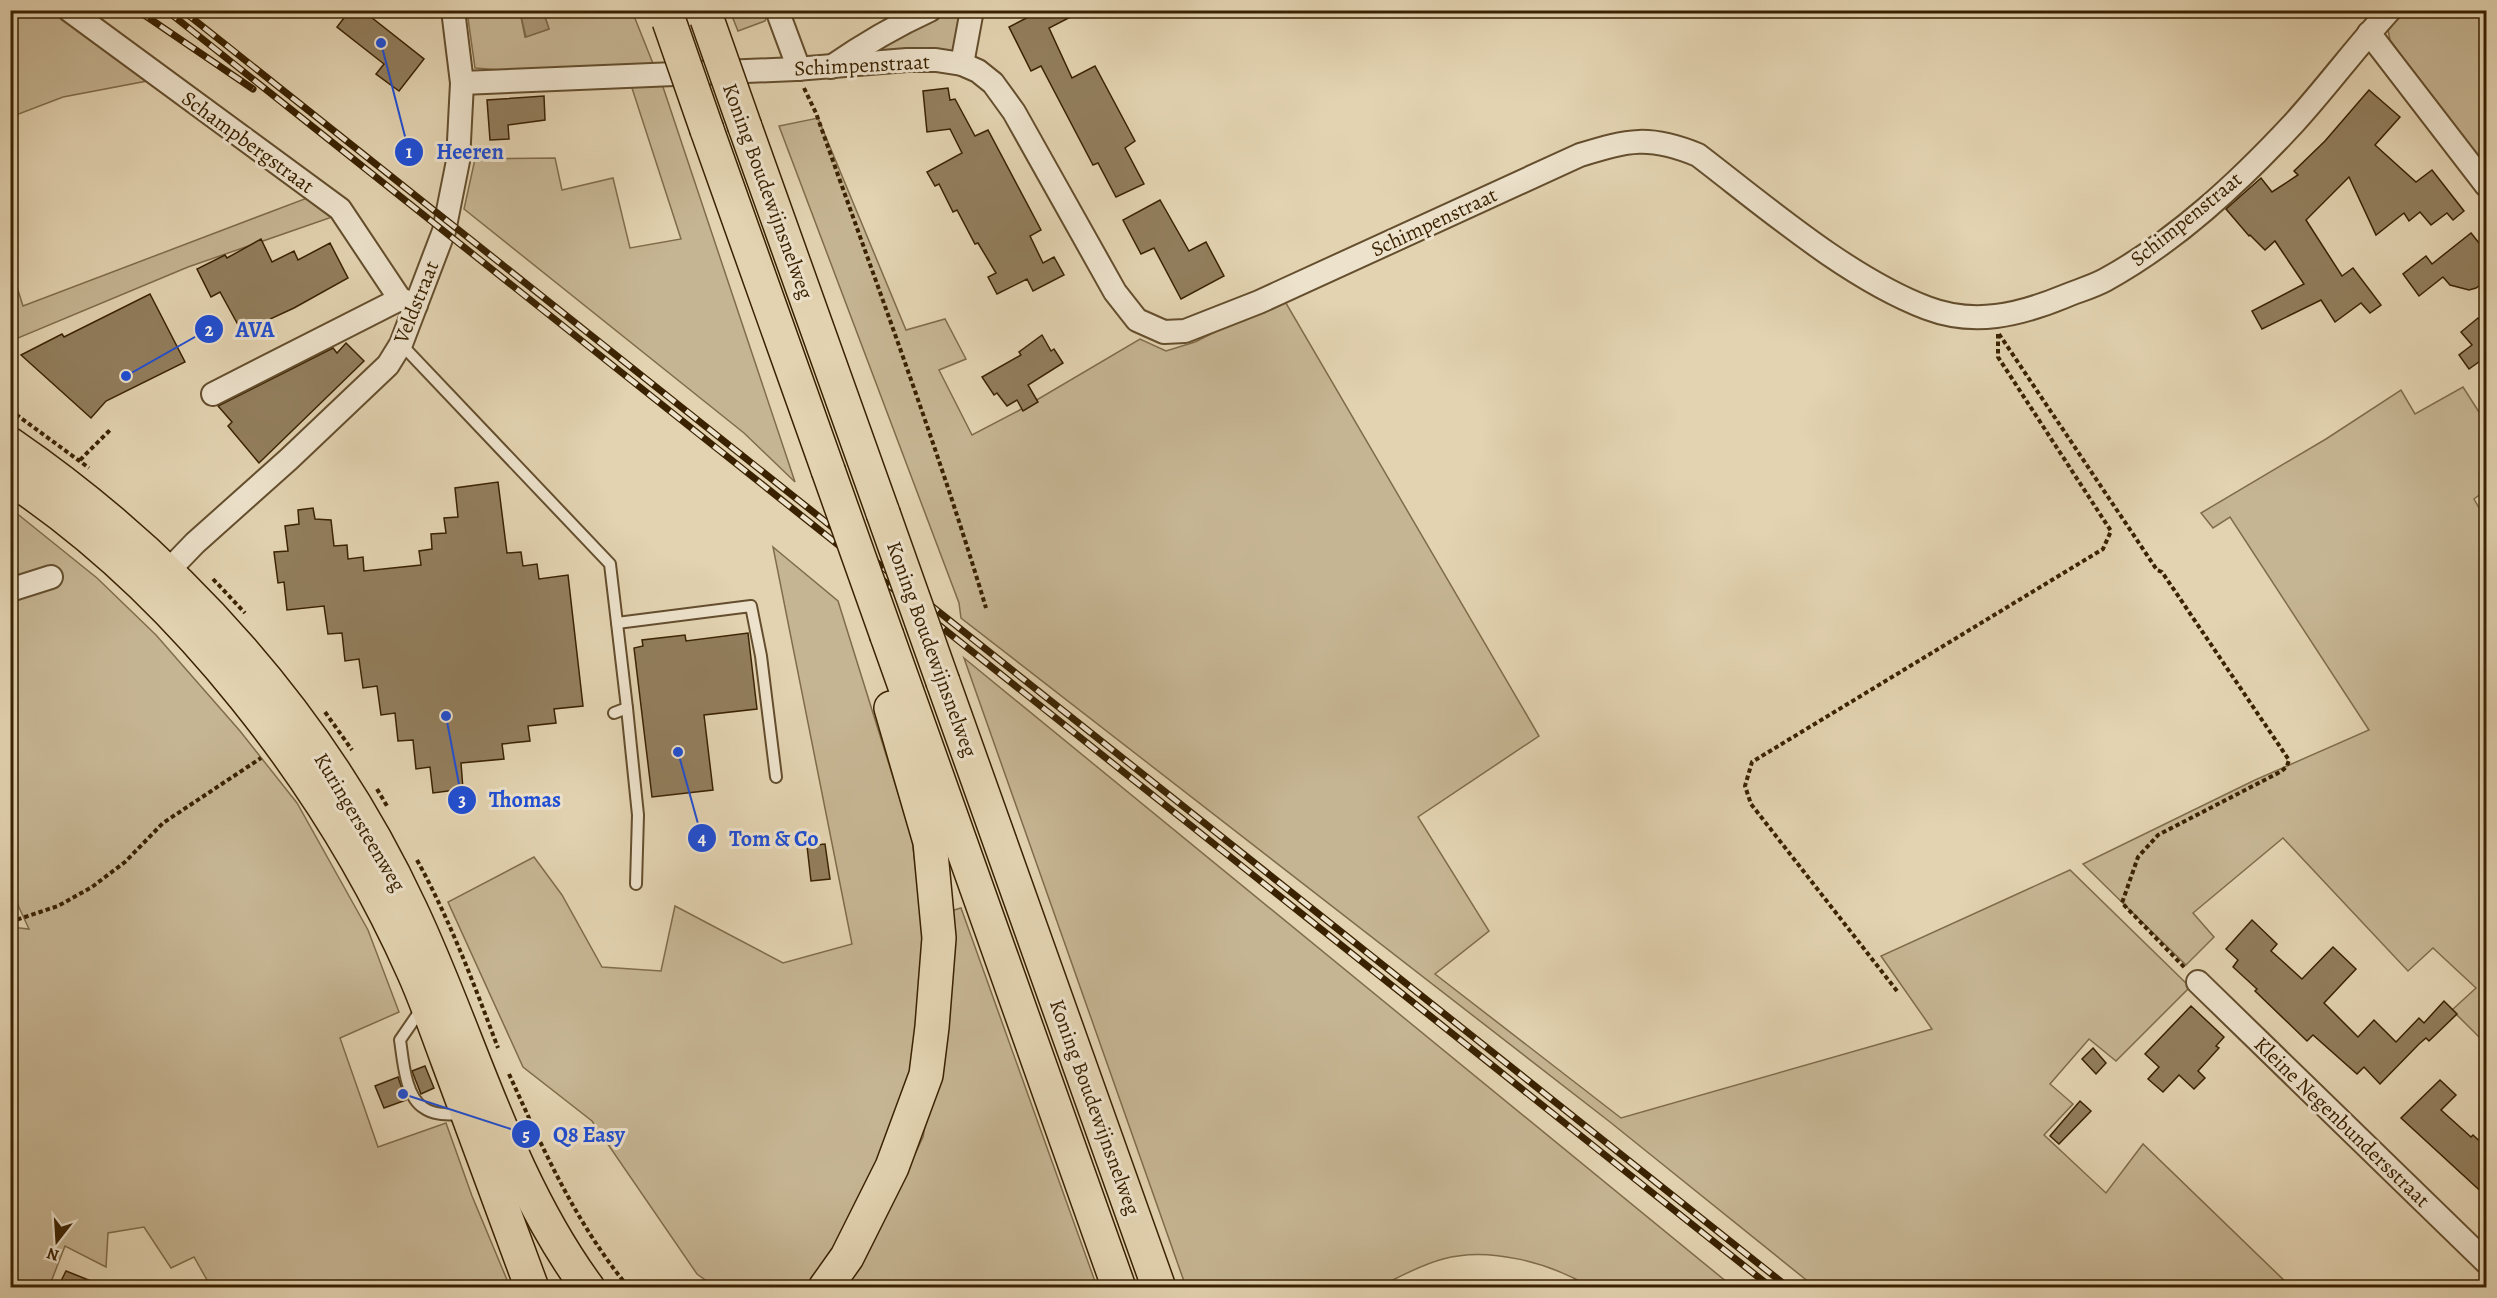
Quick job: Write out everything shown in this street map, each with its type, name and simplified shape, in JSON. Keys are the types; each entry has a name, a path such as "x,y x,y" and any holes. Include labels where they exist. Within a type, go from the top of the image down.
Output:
{"main road":[{"name":"Koning Boudewijnsnelweg","path":"706,15 1159,1287"},
{"name":"Koning Boudewijnsnelweg","path":"667,16 1119,1287"},
{"name":"Kuringersteenweg","path":"10,444 49,470 106,516 168,571 238,645 301,724 344,786 411,908 509,1147 546,1221 588,1287"},
{"name":"Kuringersteenweg","path":"10,478 88,537 150,593 217,664 281,744 327,811 378,900 414,974 532,1287"},
{"path":"825,1287 847,1257 892,1167 926,1076 932,1027 939,938 930,842 882,676 887,636"}],"street":[{"name":"Schampbergstraat","path":"69,10 340,209 408,302"},
{"name":"Veldstraat","path":"168,571 195,543 289,459 388,365 402,344 408,302 444,231 458,161 462,83 453,10"},
{"path":"777,10 798,69"},
{"path":"831,67 898,25 930,10"},
{"path":"962,64 972,10"},
{"name":"Schimpenstraat","path":"462,83 798,69 907,60 936,60 962,64 978,71 993,82 1014,112 1115,292 1137,320 1164,332 1185,331 1259,302 1580,155 1623,142 1645,140 1675,146 1698,155 1836,259 1899,296 1928,309 1996,325 2104,280 2157,248 2230,187 2293,124 2390,10"},
{"path":"2369,33 2487,185"},
{"path":"213,393 408,302"},
{"path":"10,590 51,578"},
{"name":"Kleine Negenbundersstraat","path":"2198,982 2487,1262"}],"lane":[{"path":"402,344 610,564 638,815 636,884"},
{"path":"617,623 751,606 761,656 776,777"},
{"path":"614,713 627,708"},
{"path":"426,1003 400,1040 407,1084 422,1108 439,1114 468,1115"}],"path":[{"path":"798,69 901,349 966,540 986,608"},
{"path":"1996,325 2157,570 2162,572 2289,760 2282,771 2158,835 2138,857 2122,903 2198,982"},
{"path":"1897,991 1751,804 1745,786 1752,762 2103,549 2111,531 1998,357 1996,325"},
{"path":"80,460 111,429"},
{"path":"10,922 58,906 92,886 125,862 163,823 281,744"}],"shaded area":[{"path":"11,11 52,11 147,81 63,97 11,117"},
{"path":"467,11 520,12 525,37 549,29 543,11 632,11 654,66 514,71 475,68"},
{"path":"488,11 543,11 549,29 526,37 520,12 488,13"},
{"path":"730,11 767,11 768,13 765,21 738,31"},
{"path":"948,11 966,11 954,51 944,54 858,57 914,24"},
{"path":"2403,11 2486,11 2486,173 2390,40 2388,30"},
{"path":"662,84 795,482 744,433 464,209 475,159 555,158 562,190 613,178 630,248 681,239 631,85"},
{"path":"818,118 906,330 945,319 966,359 939,370 972,435 1018,411 1140,339 1166,351 1195,342 1283,298 1539,736 1418,817 1489,931 1435,974 1621,1118 1932,1029 1881,956 2070,870 2190,987 2116,1061 2089,1039 2050,1084 2073,1104 2044,1135 2106,1193 2143,1144 2291,1287 1815,1287 1610,1122 961,618 959,603 779,126"},
{"path":"307,198 332,217 188,267 11,341 10,265 23,306"},
{"path":"2463,387 2486,423 2486,490 2474,499 2486,520 2486,1029 2479,1037 2452,1010 2476,988 2433,948 2408,971 2283,838 2193,913 2214,937 2186,965 2083,864 2255,780 2369,730 2230,517 2213,528 2201,513 2326,439 2401,390 2415,414"},
{"path":"10,508 97,578 156,635 240,731 297,803 368,930 399,1012 340,1038 378,1147 446,1123 472,1196 510,1287 211,1287 194,1257 171,1268 144,1227 108,1233 106,1267 65,1246 49,1287 32,1287 11,1276 11,927 29,929 10,888"},
{"path":"773,547 838,601 912,838 925,949 919,1034 900,1114 850,1231 810,1287 715,1287 697,1274 592,1121 523,1067 448,902 534,857 562,895 602,967 661,971 675,906 783,963 852,944"},
{"path":"964,658 1733,1287 1590,1287 1557,1271 1519,1259 1461,1255 1434,1262 1379,1287 1186,1287"},
{"path":"961,908 1097,1287 841,1288 870,1249 923,1137 943,1027 947,912"},
{"path":"1459,1282 1495,1283 1514,1287 1435,1287"}],"building":[{"path":"350,10 362,10 424,59 399,91 376,74 384,64 337,27"},
{"path":"1042,10 1084,10 1049,28 1072,78 1095,66 1135,141 1125,148 1144,184 1116,197 1098,163 1093,165 1041,66 1031,71 1009,27"},
{"path":"948,88 950,100 955,99 975,136 988,130 1041,230 1030,236 1043,263 1054,257 1064,275 1033,291 1027,279 997,294 988,277 996,273 978,243 975,244 957,210 953,212 939,184 935,186 927,172 962,153 950,129 927,132 923,91"},
{"path":"2369,90 2400,117 2375,145 2416,182 2432,170 2464,211 2453,220 2447,213 2431,225 2420,212 2409,221 2404,213 2376,235 2349,177 2306,220 2342,276 2353,268 2381,305 2370,313 2361,303 2335,322 2321,300 2262,329 2252,311 2304,284 2275,241 2265,250 2249,236 2226,209 2261,178 2272,192 2298,175 2294,171 2325,141"},
{"path":"544,96 545,120 508,125 509,139 490,140 487,100"},
{"path":"1160,200 1189,251 1206,242 1224,276 1181,299 1154,248 1141,254 1123,220"},
{"path":"2471,233 2487,253 2487,280 2469,290 2450,285 2443,277 2419,296 2403,274 2426,256 2432,264"},
{"path":"261,239 272,262 294,251 298,260 330,243 348,278 294,308 242,332 220,292 211,297 197,269 225,255 227,258"},
{"path":"150,294 185,362 106,401 91,418 21,355 62,334 64,337"},
{"path":"2478,318 2487,329 2487,363 2483,359 2469,369 2459,355 2472,345 2461,332"},
{"path":"1042,335 1051,351 1054,349 1063,363 1028,385 1038,402 1023,411 1017,400 1007,406 997,393 994,395 982,377 1021,355 1019,352"},
{"path":"346,343 364,361 259,463 228,426 232,422 218,406 333,348 337,353"},
{"path":"498,482 507,553 521,552 523,566 537,564 539,579 568,575 583,706 554,709 556,723 528,726 530,741 502,744 504,759 461,763 463,789 433,793 430,767 416,769 413,740 398,741 395,713 381,715 377,686 363,688 359,659 345,661 342,633 328,634 324,606 287,610 284,582 278,583 274,552 288,551 285,526 299,524 298,510 313,508 315,519 331,520 334,546 347,545 348,559 363,557 364,571 421,565 419,551 432,549 431,534 446,533 444,518 458,517 455,488"},
{"path":"748,633 757,709 704,715 713,790 652,797 634,648 643,646 642,640 685,635 686,641"},
{"path":"825,844 830,879 811,881 807,846"},
{"path":"2252,920 2277,944 2271,951 2302,979 2333,947 2356,969 2324,1003 2358,1037 2374,1020 2396,1042 2419,1018 2424,1023 2444,1001 2457,1014 2429,1041 2426,1038 2419,1044 2380,1084 2364,1067 2357,1074 2313,1035 2307,1041 2233,967 2238,960 2226,949"},
{"path":"2191,1006 2224,1037 2216,1046 2219,1048 2198,1071 2205,1078 2194,1089 2179,1075 2163,1092 2148,1079 2159,1067 2145,1054"},
{"path":"2093,1048 2106,1063 2096,1074 2082,1059"},
{"path":"425,1066 434,1088 421,1094 412,1071"},
{"path":"398,1077 406,1100 384,1108 375,1086"},
{"path":"2440,1080 2456,1095 2441,1110 2487,1148 2487,1197 2401,1118"},
{"path":"2080,1101 2091,1111 2059,1144 2050,1136"},
{"path":"66,1271 106,1287 58,1287"}],"railway":[{"path":"137,10 253,89"},
{"path":"166,10 1772,1288"},
{"path":"182,10 1789,1288"}],"place":[{"name":"Heeren","path":"381,43"},
{"name":"AVA","path":"126,376"},
{"name":"Thomas","path":"446,716"},
{"name":"Tom & Co","path":"678,752"},
{"name":"Q8 Easy","path":"403,1094"}]}
